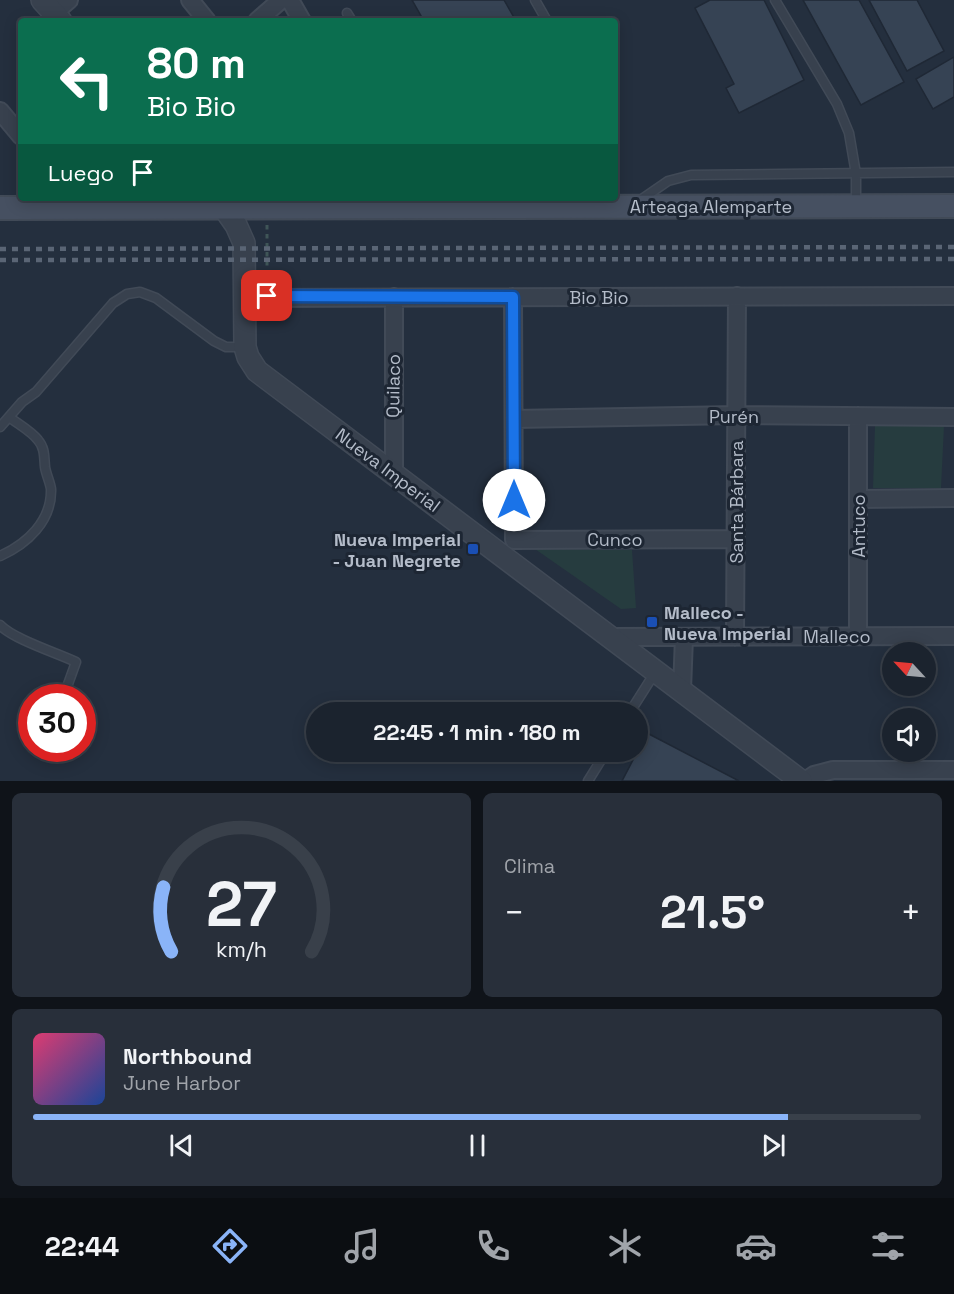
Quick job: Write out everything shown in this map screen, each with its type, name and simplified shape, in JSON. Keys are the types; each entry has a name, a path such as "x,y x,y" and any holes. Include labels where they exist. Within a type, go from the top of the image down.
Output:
{"main road":[{"name":"Arteaga Alemparte","path":"0,208 220,202 516,202 631,207 954,206"}],"street":[{"path":"190,0 205,18"},
{"path":"260,18 281,0"},
{"path":"290,0 300,18"},
{"path":"0,111 18,132"},
{"path":"220,202 244,243 245,347"},
{"name":"Santa Bárbara","path":"735,637 737,296"},
{"name":"Bio Bio","path":"245,298 954,296"},
{"name":"Quilaco","path":"394,297 394,474"},
{"path":"508,548 514,419 513,297"},
{"name":"Nueva Imperial","path":"245,347 252,364 264,376 394,474 508,548 610,637 803,781"},
{"name":"Purén","path":"514,419 737,415 954,417"},
{"name":"Antuco","path":"858,416 858,636"},
{"path":"858,499 954,498"},
{"name":"Cunco","path":"508,548 736,539"},
{"name":"Malleco","path":"610,637 954,636"},
{"path":"682,690 684,637"},
{"path":"803,781 833,770 954,770"}],"lane":[{"path":"535,0 545,18"},
{"path":"775,0 837,104 849,133 856,174 856,206"},
{"path":"347,13 350,18"},
{"path":"631,207 668,181 691,175 954,172"},
{"path":"0,427 22,402 36,392 113,303 127,294 140,292 156,298 214,341 226,347 245,347"},
{"path":"0,556 31,536 45,519 50,505 51,487 45,469 44,449 38,439 9,417"},
{"path":"0,624 4,629 76,662 68,684"},
{"path":"636,702 656,671"},
{"path":"588,781 600,762"}],"green space":[{"path":"875,425 944,426 941,488 873,488"},
{"path":"535,549 632,550 636,608 621,609"}],"building":[{"path":"412,0 504,0 514,18 422,18"},
{"path":"710,0 764,0 804,80 739,113 726,88 734,84 695,8"},
{"path":"803,0 859,0 904,82 861,105"},
{"path":"869,0 917,0 944,51 907,71"},
{"path":"954,57 954,97 933,109 916,79"},
{"path":"648,734 739,781 622,781 632,762 648,762"}],"railway":[{"path":"0,249 954,247"},
{"path":"0,260 954,259"}],"place":[{"name":"Nueva Imperial - Juan Negrete","path":"473,549"},
{"name":"Malleco - Nueva Imperial","path":"652,622"}],"route":[{"path":"267,296 513,297 514,500"}]}
